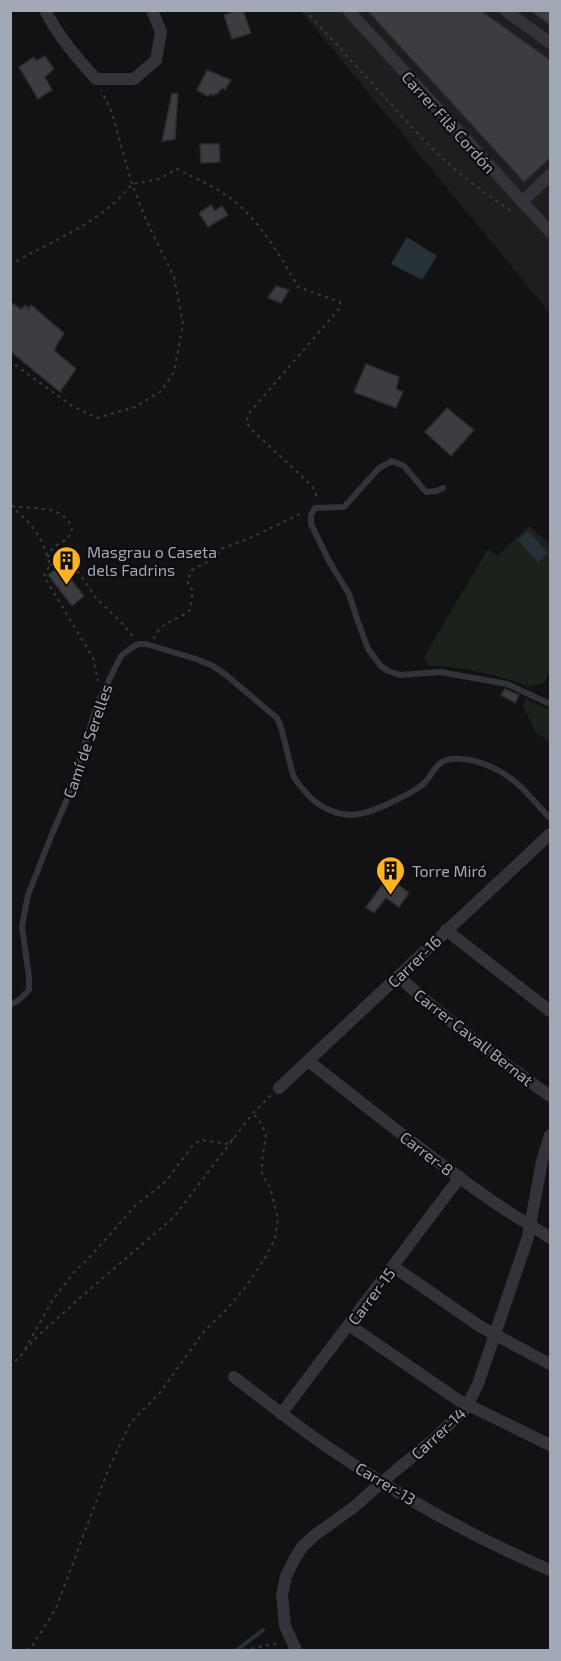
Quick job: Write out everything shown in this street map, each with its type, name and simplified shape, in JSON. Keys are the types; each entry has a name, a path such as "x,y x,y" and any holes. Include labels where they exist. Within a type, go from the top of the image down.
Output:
{"street":[{"path":"45,10 77,59 96,79 134,79 156,60 161,32 152,10"},
{"name":"Carrer Filà Cordón","path":"348,10 550,232"},
{"path":"505,10 550,43"},
{"path":"522,202 550,175"},
{"name":"Carrer-16","path":"279,1088 550,834"},
{"path":"446,930 550,1011"},
{"name":"Carrer Cavall Bernat","path":"398,976 456,1026 550,1096"},
{"name":"Carrer-8","path":"308,1061 460,1177 550,1238"},
{"name":"Carrer-14","path":"293,1646 285,1626 282,1595 286,1576 302,1547 354,1507 435,1438 468,1406 528,1237 542,1161 550,1135"},
{"name":"Carrer-15","path":"281,1414 460,1177"},
{"path":"394,1267 494,1335 550,1364"},
{"path":"349,1326 468,1406 550,1445"},
{"name":"Carrer-13","path":"234,1377 326,1446 382,1482 443,1518 550,1570"}],"lane":[{"path":"443,488 426,492 404,466 392,461 379,468 344,507 315,508 311,515 311,524 329,561 350,594 368,649 381,666 400,675 440,672 507,684 550,704"},
{"path":"139,644 152,645 213,666 273,714 281,727 296,782 304,792 334,813 356,815 388,804 422,785 440,763 454,759 486,765 508,777 524,789 550,819"},
{"name":"Camí de Serelles","path":"10,1005 29,990 22,926 28,895 68,797 102,694 121,657 139,644"}],"path":[{"path":"305,10 451,168 510,210 522,202"},
{"path":"15,365 72,406 97,418 135,407 160,392 174,372 183,324 174,277 146,220 132,184 111,110 96,79"},
{"path":"10,265 95,218 122,196 132,184 159,179 177,169 231,198 252,219 285,263 298,287 340,302 339,309 250,412 246,422 312,486 316,494 315,508 223,548 214,558 192,570 187,581 193,591 190,610 160,627 152,645"},
{"path":"11,506 30,522 44,544 50,565 44,576 93,658 102,694"},
{"path":"11,506 49,510 67,519 72,527 72,533 50,550 48,558"},
{"path":"50,565 66,563 79,573 96,598 121,622 139,644"},
{"path":"10,1367 38,1336 174,1217 253,1113 279,1088"},
{"path":"26,1650 33,1645 56,1608 108,1470 131,1422 159,1394 205,1330 247,1285 267,1256 275,1238 278,1219 270,1187 262,1175 266,1135 261,1123 253,1113"},
{"path":"22,1353 52,1301 75,1271 135,1206 165,1182 194,1144 202,1140 226,1144 236,1138"},
{"path":"244,1650 274,1644 293,1646"},
{"path":"271,1650 274,1644"}],"shaded area":[{"path":"301,11 550,11 550,313"},
{"path":"407,237 437,256 422,280 391,264"},
{"path":"529,526 550,544 550,671 544,683 528,687 480,672 429,666 424,657 488,549 497,556"},
{"path":"528,531 548,553 538,562 518,540"},
{"path":"526,699 550,710 550,742 535,732 523,705"}],"building":[{"path":"243,10 251,33 232,39 224,15"},
{"path":"367,10 480,10 550,60 550,158 524,182"},
{"path":"530,10 550,10 550,25"},
{"path":"45,56 54,69 45,77 52,90 38,99 19,67 34,57 36,61"},
{"path":"207,70 231,80 225,90 222,88 217,94 207,96 197,90"},
{"path":"172,93 178,94 175,139 162,141"},
{"path":"200,144 219,144 220,162 201,163"},
{"path":"211,205 215,211 222,206 228,215 208,227 199,213"},
{"path":"276,286 289,290 281,303 268,298"},
{"path":"10,302 21,309 26,305 29,309 31,305 64,333 54,350 76,369 60,392 10,351"},
{"path":"366,364 399,377 396,389 403,392 396,408 354,392"},
{"path":"447,408 474,430 451,456 425,432"},
{"name":"Masgrau o Caseta dels Fadrins","path":"60,566 84,596 72,606 48,575"},
{"path":"505,689 519,695 515,703 501,695"},
{"name":"Torre Miró","path":"388,877 409,893 399,907 386,898 374,913 366,907"}],"waterway":[{"path":"237,1650 263,1630"}],"place":[{"name":"Masgrau o Caseta dels Fadrins","path":"66,586"},
{"name":"Torre Miró","path":"391,896"}]}
